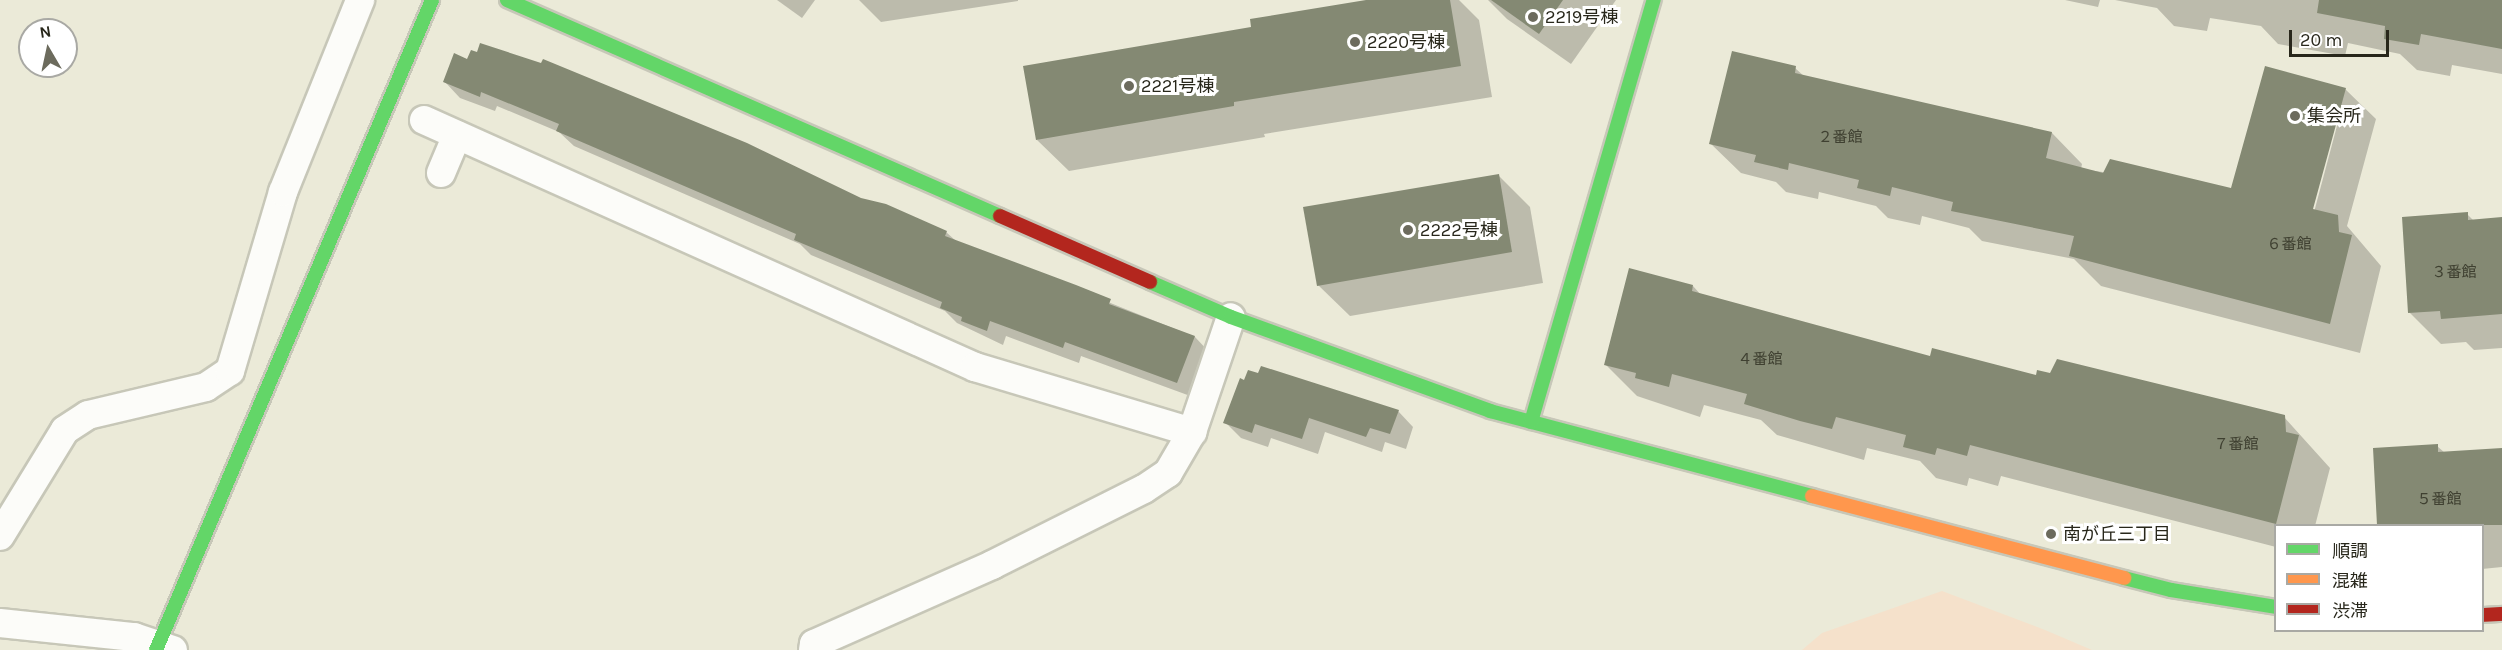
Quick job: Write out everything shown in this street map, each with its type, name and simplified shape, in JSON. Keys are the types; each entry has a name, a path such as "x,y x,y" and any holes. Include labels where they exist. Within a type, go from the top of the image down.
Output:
{"street":[{"path":"0,536 65,430 88,415 206,387 230,370 283,192 360,0"},
{"path":"0,623 134,637 162,648 267,385 432,0"},
{"path":"507,0 1231,317 1490,411 2170,590 2274,607"},
{"path":"1531,422 1654,0"},
{"path":"424,120 975,367 1192,432"},
{"path":"441,173 458,135"},
{"path":"813,650 814,644 992,565 1144,489 1168,472 1192,432 1231,317"},
{"path":"230,370 267,385"},
{"path":"2484,615 2502,614"}],"shaded area":[{"path":"1942,591 2092,650 1802,650 1822,633"}],"building":[{"path":"1366,0 1450,0 1461,66 1234,102 1234,106 1036,140 1023,66 1251,27 1250,19"},
{"name":"2219号棟","path":"1491,0 1563,0 1539,34"},
{"path":"2319,0 2502,0 2502,49 2421,34 2419,45 2384,39 2385,26 2317,13"},
{"path":"480,43 541,63 543,59 747,143 861,198 886,204 947,231 945,236 1111,299 1109,304 1195,336 1177,383 1065,342 1063,348 990,321 987,331 961,321 962,317 940,308 942,302 794,240 796,234 556,131 559,124 481,92 480,97 443,82 454,53 467,59 471,50 477,52"},
{"path":"1732,51 1796,66 1795,73 2052,132 2046,158 2103,173 2110,159 2231,188 2265,66 2346,88 2313,209 2338,215 2339,232 2352,235 2330,324 2069,256 2074,236 1951,211 1953,202 1892,187 1890,196 1857,188 1859,180 1789,163 1788,170 1754,162 1756,155 1709,144"},
{"name":"2222号棟","path":"1499,174 1512,252 1317,286 1303,207"},
{"path":"2468,212 2468,220 2502,217 2502,314 2441,319 2440,311 2408,313 2402,217"},
{"path":"1629,268 1693,285 1692,291 1930,356 1932,348 2036,375 2037,370 2050,373 2057,359 2285,415 2286,432 2299,435 2276,524 1970,445 1967,456 1937,448 1935,455 1903,447 1906,435 1836,417 1832,429 1800,421 1744,404 1747,394 1672,374 1669,387 1635,378 1636,373 1604,365"},
{"path":"1261,366 1399,410 1390,434 1370,428 1366,437 1309,418 1302,439 1255,424 1252,433 1223,423 1240,378 1244,380 1248,370 1258,373"},
{"path":"2438,444 2438,452 2502,448 2502,525 2377,524 2373,448"}],"traffic: fast":[{"path":"156,650 432,0"},
{"path":"507,0 1000,216"},
{"path":"1531,422 1654,0"},
{"path":"1150,282 1231,317 1490,411 1812,496"},
{"path":"2124,578 2171,590 2274,607"}],"traffic: slow":[{"path":"1812,496 2124,578"}],"traffic: jam":[{"path":"1000,216 1150,282"},
{"path":"2484,615 2502,614"}],"place":[{"name":"2219号棟","path":"1533,17"},
{"name":"2220号棟","path":"1355,42"},
{"name":"2221号棟","path":"1129,86"},
{"name":"集会所","path":"2295,116"},
{"name":"2222号棟","path":"1408,230"},
{"name":"南が丘三丁目","path":"2051,534"}]}
